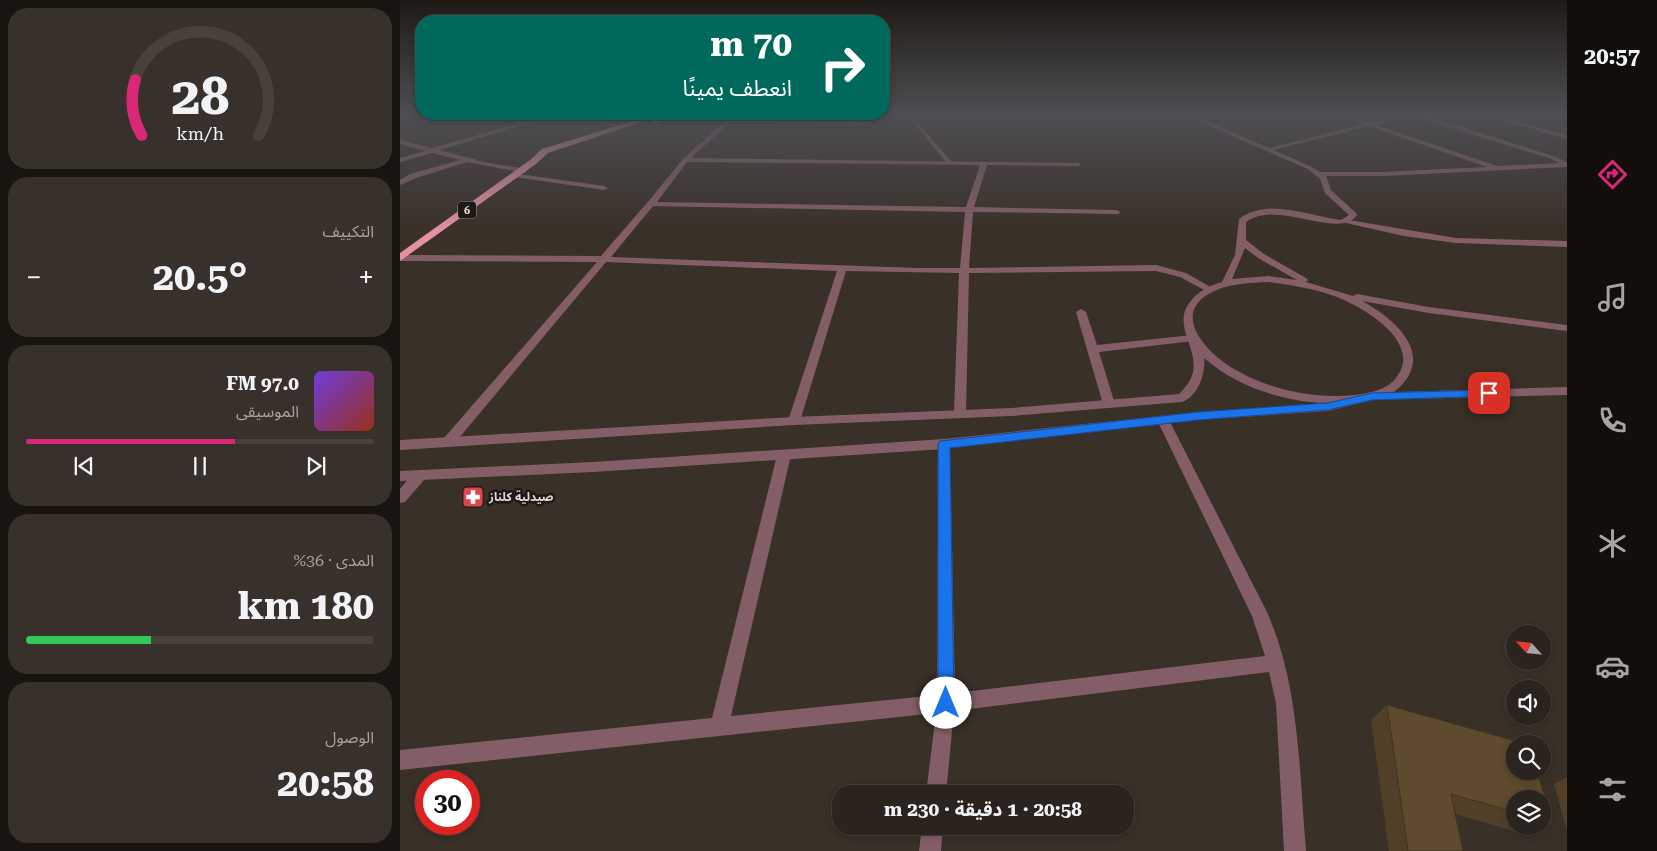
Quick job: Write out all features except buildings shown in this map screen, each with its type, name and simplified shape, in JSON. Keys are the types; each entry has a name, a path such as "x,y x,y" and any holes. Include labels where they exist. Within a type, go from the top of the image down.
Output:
{"highway":[{"name":"6","path":"400,258 544,153"},
{"name":"6","path":"533,162 562,153"}],"street":[{"path":"400,160 427,153"},
{"path":"439,153 518,173 604,188"},
{"path":"449,441 604,260 685,160 693,153"},
{"path":"940,153 948,162"},
{"path":"1226,283 1234,269 1242,241 1242,221 1255,213 1277,211 1336,222 1352,219 1353,215 1328,190 1320,174 1278,153"},
{"path":"1452,153 1502,170"},
{"path":"1537,153 1554,158 1567,165"},
{"path":"400,183 413,176 466,160"},
{"path":"685,160 1078,164"},
{"path":"960,413 964,270 969,210 984,163"},
{"path":"1320,174 1502,170 1567,165"},
{"path":"650,204 1116,212"},
{"path":"1346,221 1441,240 1478,243 1567,244"},
{"path":"400,476 944,444 1163,420 1328,406 1372,396 1395,386 1407,372 1410,356 1402,338 1387,321 1365,306 1340,294 1316,286 1277,266 1242,241"},
{"path":"400,258 604,260 842,269 1156,268 1183,275 1209,289"},
{"path":"794,421 842,269"},
{"path":"400,445 794,421 1011,412 1182,398 1191,390 1197,379 1200,365 1199,353 1188,323 1189,310 1197,298 1209,289 1226,283 1268,279 1316,286"},
{"path":"1340,294 1439,312 1567,328"},
{"path":"1080,312 1109,404"},
{"path":"1092,349 1193,338"},
{"path":"1193,338 1208,357 1233,374 1266,388 1303,398 1340,400 1372,396 1567,391"},
{"path":"1163,420 1260,615 1276,663 1285,703 1295,851"},
{"path":"937,785 946,703 944,444"},
{"path":"719,727 784,454"},
{"path":"400,498 419,476"},
{"path":"400,760 946,703 1276,663"},
{"path":"930,851 932,835"}],"place":[{"name":"صيدلية كلناز","path":"473,497"}],"route":[{"path":"946,703 944,444 1198,416 1328,406 1372,396 1489,393"}]}
